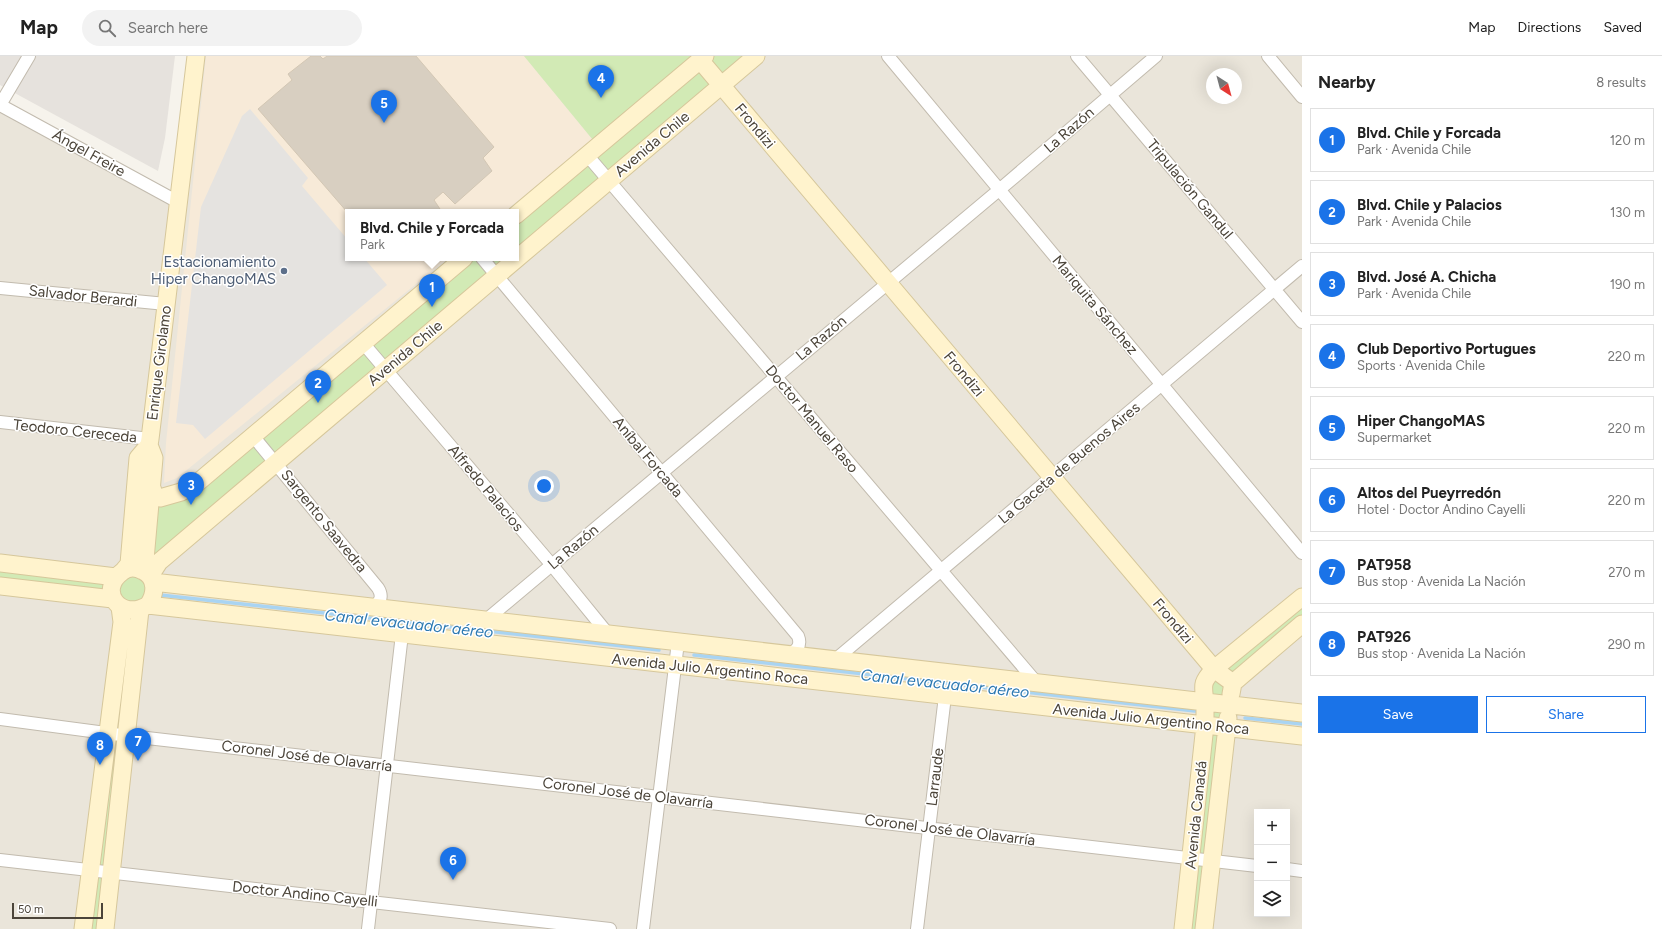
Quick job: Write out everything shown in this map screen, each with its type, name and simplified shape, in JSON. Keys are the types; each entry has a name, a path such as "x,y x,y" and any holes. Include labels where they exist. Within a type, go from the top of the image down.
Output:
{"main road":[{"name":"Enrique Girolamo","path":"120,574 129,564 138,458 149,442 196,56"},
{"name":"Avenida Chile","path":"519,256 756,56"},
{"name":"Frondizi","path":"702,58 721,86 1214,669 1233,683"},
{"path":"519,212 702,58"},
{"path":"152,488 154,494 160,498 181,492 196,484 460,261"},
{"name":"Avenida Chile","path":"149,576 159,562 514,261"},
{"path":"105,929 126,735 144,607 154,594 149,576 154,458 149,442"},
{"name":"Avenida Julio Argentino Roca","path":"0,563 120,574 138,569 149,576 372,607 1302,713"},
{"path":"83,929 122,622 117,603 112,592 112,584 120,574"},
{"name":"Avenida Julio Argentino Roca","path":"0,586 117,603 130,611 144,607 402,634 1302,736"},
{"name":"Avenida Canadá","path":"1183,929 1205,725 1205,701 1202,688 1206,677 1214,669 1302,597"},
{"path":"1233,683 1302,624"},
{"name":"Avenida Canadá","path":"1204,929 1233,683"}],"street":[{"path":"0,105 29,56"},
{"name":"Mariquita Sánchez","path":"888,56 1302,553"},
{"name":"Tripulación Gandul","path":"1077,56 1302,322"},
{"name":"La Razón","path":"486,620 999,190 1156,56"},
{"path":"1268,56 1302,97"},
{"name":"Ángel Freire","path":"0,105 178,202"},
{"name":"Doctor Manuel Raso","path":"587,155 1036,682"},
{"name":"Aníbal Forcada","path":"485,261 798,636 800,643 798,648 787,654"},
{"name":"La Gaceta de Buenos Aires","path":"836,660 1302,266"},
{"name":"Salvador Berardi","path":"0,288 166,304"},
{"name":"Alfredo Palacios","path":"364,343 551,564 608,634"},
{"name":"Teodoro Cereceda","path":"0,422 149,442"},
{"name":"Sargento Saavedra","path":"253,436 378,588 381,599 377,605 372,607"},
{"path":"368,929 388,766 402,634"},
{"path":"642,929 678,642"},
{"name":"Larraude","path":"917,929 945,696"},
{"name":"Coronel José de Olavarría","path":"0,719 388,766 1254,866"},
{"name":"Doctor Andino Cayelli","path":"0,860 610,929"},
{"path":"1290,869 1302,871"}],"shaded area":[{"path":"0,56 175,56 165,138 158,171 0,85"},
{"path":"196,56 1302,56 1302,929 0,929 0,105 178,202"},
{"path":"206,56 524,56 593,140 508,209 345,209 345,261 444,261 177,478 164,483 166,443"},
{"name":"Estacionamiento Hiper ChangoMAS","path":"250,109 308,178 302,186 345,236 345,261 367,261 387,285 205,439 193,425 176,423 201,207 242,116"}],"green space":[{"path":"524,56 693,56 593,140"},
{"path":"705,56 756,56 519,257 519,212"},
{"path":"460,261 514,261 159,562 148,605 105,929 83,929 120,607 0,586 0,563 116,577 152,488 171,496"},
{"path":"1302,597 1302,624 1233,683 1204,929 1183,929 1202,688"}],"building":[{"path":"311,56 320,56 323,59 327,56 416,56 494,147 483,158 492,171 455,204 443,192 434,200 440,209 345,210 258,109 292,80 288,74"}],"waterway":[{"name":"Canal evacuador aéreo","path":"160,595 659,650"},
{"name":"Canal evacuador aéreo","path":"694,655 1195,711"},
{"name":"Canal evacuador aéreo","path":"1245,718 1302,724"}],"place":[{"name":"Club Deportivo Portugues","path":"601,98"},
{"name":"Hiper ChangoMAS","path":"384,123"},
{"name":"Estacionamiento Hiper ChangoMAS","path":"284,271"},
{"name":"Blvd. Chile y Forcada","path":"432,307"},
{"name":"Blvd. Chile y Palacios","path":"318,403"},
{"name":"Blvd. José A. Chicha","path":"191,505"},
{"name":"PAT958","path":"138,761"},
{"name":"PAT926","path":"100,765"},
{"name":"Altos del Pueyrredón","path":"453,880"}]}
